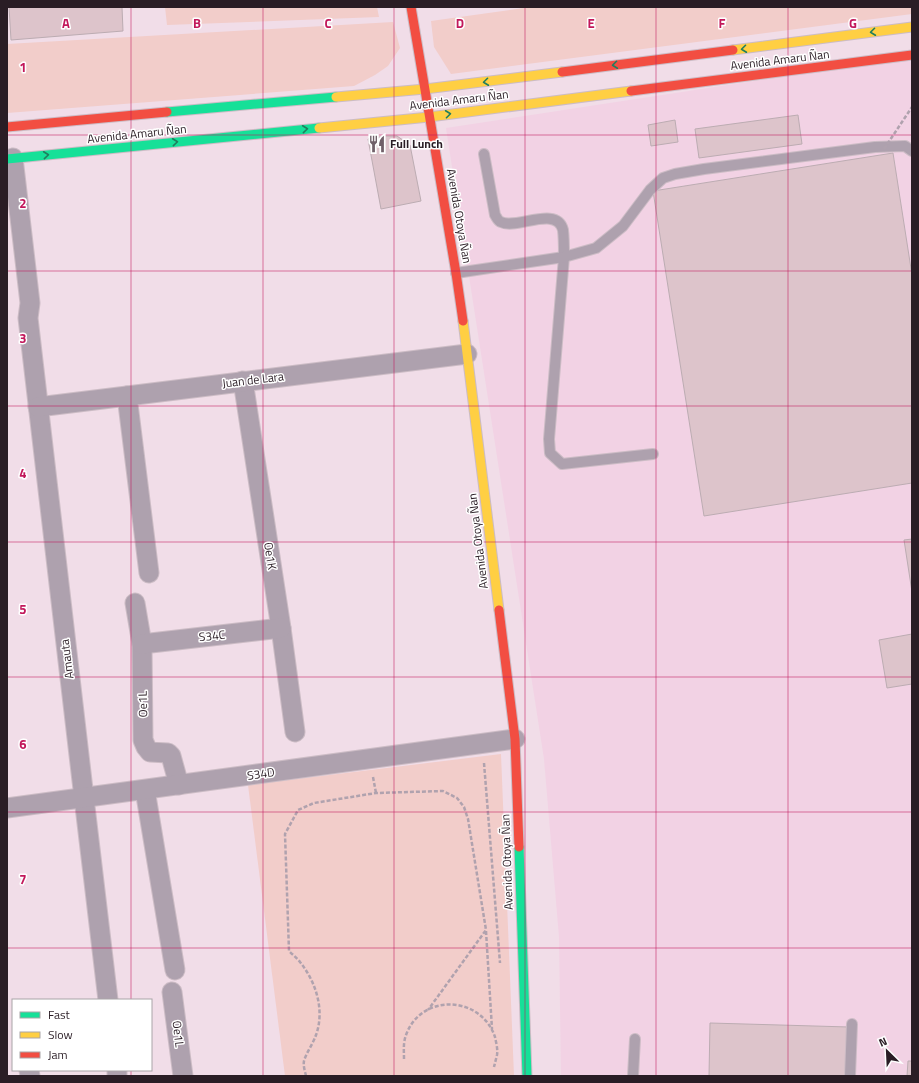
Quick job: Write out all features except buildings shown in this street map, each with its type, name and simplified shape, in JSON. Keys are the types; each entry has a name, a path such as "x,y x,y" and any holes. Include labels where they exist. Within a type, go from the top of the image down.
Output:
{"main road":[{"name":"Avenida Otoya Ñan","path":"411,7 456,274 515,740 527,1076"},
{"name":"Avenida Amaru Ñan","path":"7,127 425,90 912,27"},
{"name":"Avenida Amaru Ñan","path":"10,159 429,117 912,55"}],"street":[{"name":"Amauta","path":"10,159 30,303 28,318 108,999"},
{"name":"Juan de Lara","path":"38,407 467,354"},
{"name":"Oe1K","path":"243,381 281,628 295,732"},
{"path":"126,396 149,573"},
{"name":"Oe1L","path":"135,603 142,644 143,740 150,752 168,753 171,756 179,785"},
{"name":"S34C","path":"142,644 281,628"},
{"name":"S34D","path":"7,808 515,740"},
{"path":"145,790 175,970"},
{"name":"Oe1L","path":"172,992 183,1076"}],"lane":[{"path":"456,274 564,257 596,248 623,226 650,190 663,178 675,174 875,147 905,146 912,151"},
{"path":"484,154 495,215 499,222 506,224 550,218 558,222 562,228 564,257 549,439 550,453 562,464 653,454"},
{"path":"850,1076 852,1024"},
{"path":"633,1076 634,1039"}],"path":[{"path":"884,149 912,106"},
{"path":"483,744 500,970"},
{"path":"306,1076 304,1061 317,1034 319,1003 313,982 300,961 289,951 285,834 298,810 314,803 376,793 443,791 457,798 464,807 468,820 486,930 492,1030"},
{"path":"428,1010 486,930"},
{"path":"404,1059 406,1035 412,1024 420,1015 428,1010 442,1005 454,1004 466,1006 477,1012 486,1020 492,1030 496,1042 497,1054 494,1067"}],"shaded area":[{"path":"165,7 377,7 379,17 167,25"},
{"path":"531,7 912,7 912,14 451,74 434,47 431,21"},
{"path":"393,22 400,48 388,66 354,86 7,113 7,44"},
{"path":"912,57 912,1076 561,1076 559,937 544,759 446,128"},
{"path":"501,754 514,1076 285,1076 248,785"}],"traffic: fast":[{"path":"167,112 336,97"},
{"path":"7,159 319,128"},
{"path":"519,847 527,1076"}],"traffic: slow":[{"path":"733,50 912,27"},
{"path":"336,97 425,89 562,72"},
{"path":"319,128 429,117 631,91"},
{"path":"463,321 499,610"}],"traffic: jam":[{"path":"411,7 463,321"},
{"path":"562,72 733,50"},
{"path":"631,91 912,55"},
{"path":"7,127 167,112"},
{"path":"499,610 515,739 519,847"}],"place":[{"name":"Full Lunch","path":"377,144"}]}
